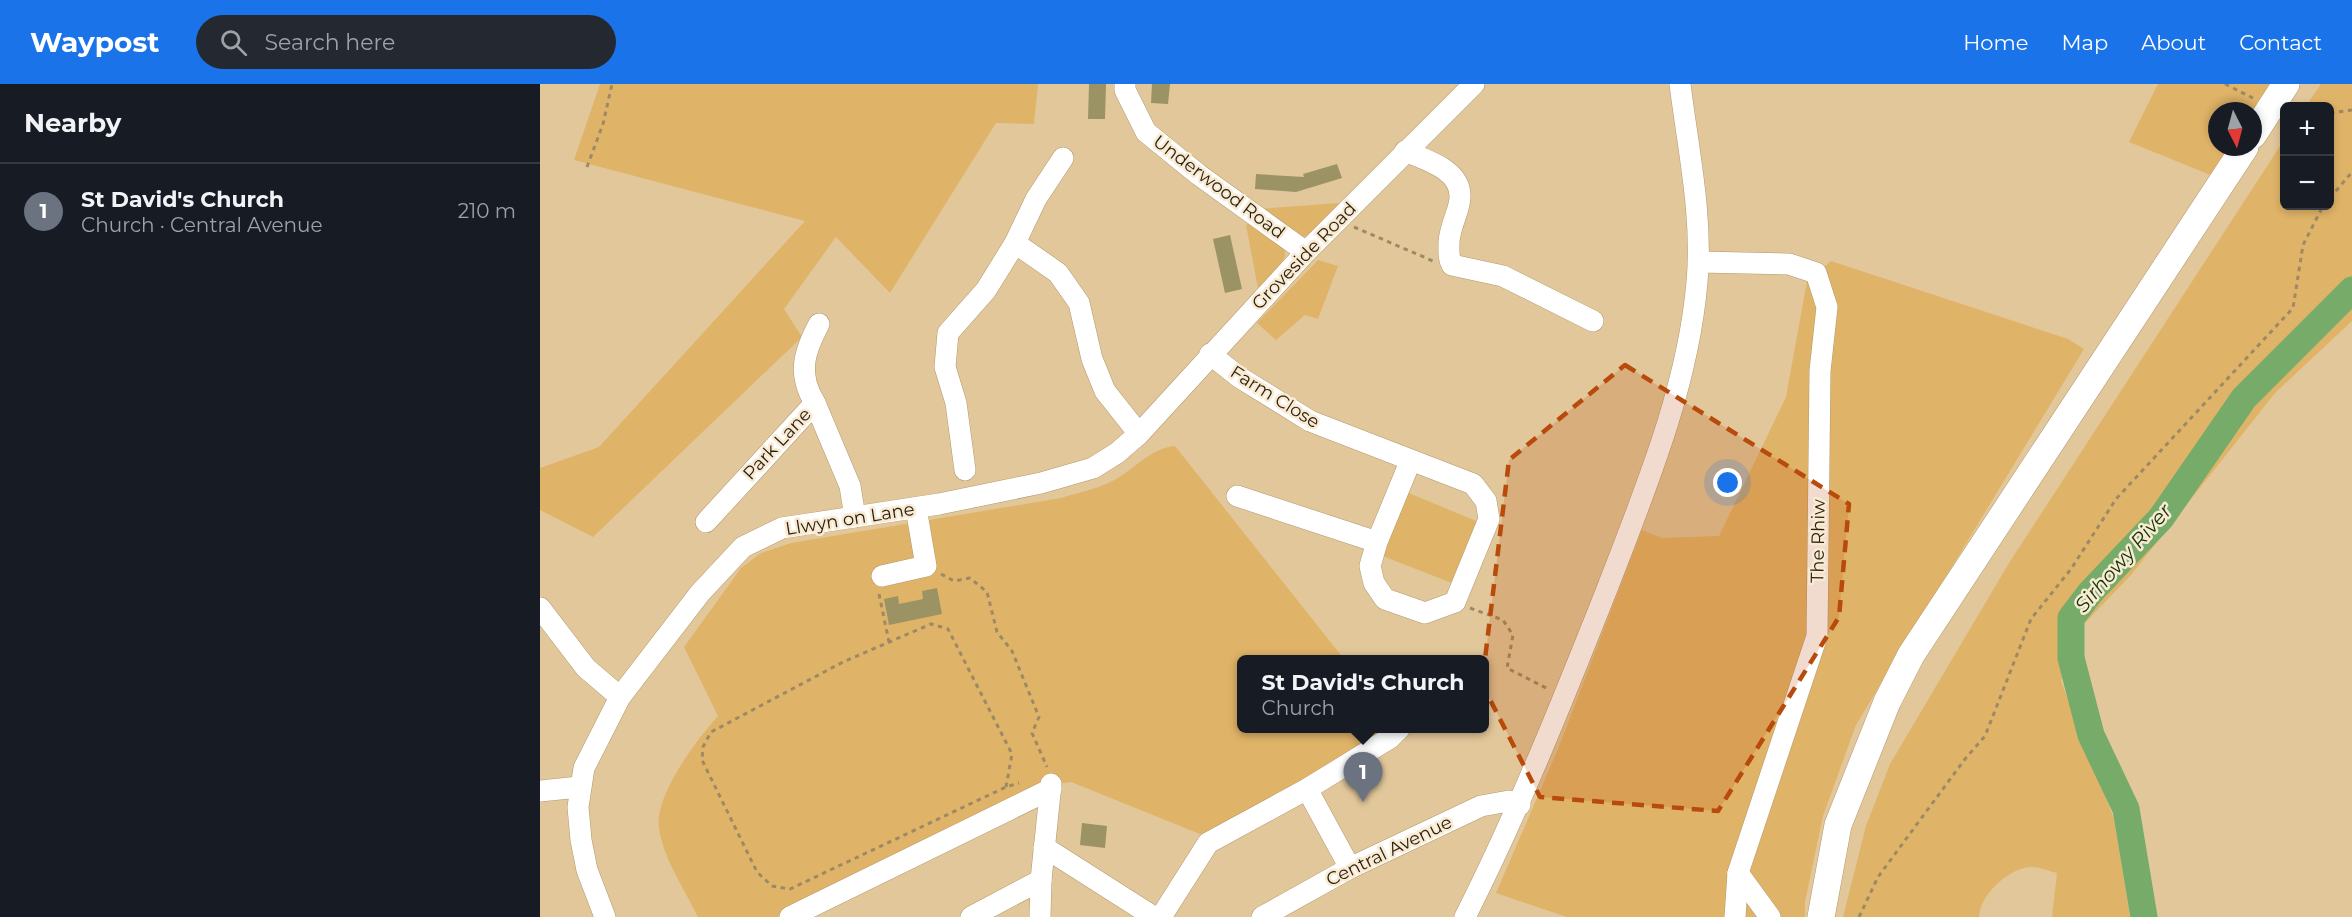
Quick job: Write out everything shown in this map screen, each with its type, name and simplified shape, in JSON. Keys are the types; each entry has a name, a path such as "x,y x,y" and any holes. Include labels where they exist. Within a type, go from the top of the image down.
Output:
{"main road":[{"path":"2262,121 2286,84"},
{"path":"1821,917 1838,825 1887,702 1911,655 2239,156"}],"street":[{"name":"Underwood Road","path":"1125,84 1125,90 1146,132 1199,175 1306,252"},
{"name":"Groveside Road","path":"1139,434 1306,252 1474,84"},
{"path":"1465,917 1520,805 1564,697 1667,426 1688,351 1699,262 1696,199 1680,84"},
{"path":"1405,151 1445,169 1456,181 1460,197 1450,227 1449,261 1452,266 1503,276 1593,321"},
{"path":"965,470 956,403 945,367 948,333 986,290 1015,243 1036,199 1063,158"},
{"path":"1015,243 1058,273 1079,303 1092,359 1105,391 1139,434"},
{"name":"The Rhiw","path":"1699,262 1789,264 1816,273 1827,307 1820,371 1817,636 1738,873 1735,917"},
{"path":"815,403 807,391 802,367 806,349 819,324"},
{"name":"Farm Close","path":"1210,354 1239,377 1310,421 1410,462 1473,484 1486,501 1490,519 1455,602"},
{"name":"Park Lane","path":"706,522 815,403 850,486 855,517"},
{"name":"Llwyn on Lane","path":"605,917 588,870 581,840 579,786 584,768 620,698 700,593 743,548 782,528 916,508 1041,483 1093,468 1117,453 1139,434"},
{"path":"1410,462 1377,542 1370,566 1374,583 1385,599 1425,613 1455,602"},
{"path":"1237,496 1377,542"},
{"path":"882,576 926,566 916,508"},
{"path":"540,608 586,668 620,698"},
{"path":"1161,917 1208,843 1307,789 1396,733"},
{"path":"540,791 579,786"},
{"path":"1040,917 1041,880 1051,787"},
{"path":"790,917 1051,787"},
{"path":"1307,789 1350,868"},
{"name":"Central Avenue","path":"1262,917 1350,868 1481,806 1509,801 1520,805"},
{"path":"1044,847 1154,917"},
{"path":"1738,873 1770,917"},
{"path":"971,917 1041,880"}],"path":[{"path":"587,167 603,124 612,84"},
{"path":"2225,84 2254,99 2252,102"},
{"path":"2334,112 2352,110"},
{"path":"2334,193 2352,172"},
{"path":"1859,917 1878,877 1965,759 1985,736 2031,619 2071,569 2116,499 2293,308 2303,245 2321,210"},
{"path":"1338,220 1439,264 1452,266"},
{"path":"926,566 954,581 970,578 987,592 997,632 1012,651 1039,717 1032,733 1051,787"},
{"path":"882,576 878,592 889,642"},
{"path":"1455,602 1503,620 1513,635 1507,668 1564,697"},
{"path":"1006,787 1012,754 948,629 931,624 843,662 711,732 703,747 702,760 757,872 772,886 790,889 1006,787 1028,781"}],"highlighted area":[{"path":"1625,365 1849,504 1839,617 1718,811 1540,797 1482,684 1509,460"}],"shaded area":[{"path":"600,84 1038,84 1034,124 996,123 890,293 836,237 784,309 802,337 593,537 540,510 540,468 599,447 805,221 574,160"},
{"path":"2158,84 2269,84 2258,102 2208,102 2208,156 2225,156 2213,176 2129,142"},
{"path":"2321,84 2352,84 2352,321 2275,393 2131,575 2083,625 2061,681 2114,819 2130,917 2052,917 2057,873 2029,867 2004,878 1989,892 1979,917 1843,917 1866,826 1890,764 2009,563 2280,146 2280,210 2334,210 2334,102 2309,102"},
{"path":"1340,203 1310,236 1298,237 1257,209"},
{"path":"1252,222 1276,240 1285,253 1279,266 1258,288 1246,225"},
{"path":"1318,260 1338,266 1318,319 1305,315 1276,340 1257,323"},
{"path":"1831,261 2068,339 2084,349 1856,725 1823,816 1805,902 1805,917 1567,917 1496,893 1558,749 1642,530 1662,538 1719,536 1786,397 1807,281"},
{"path":"1175,446 1341,655 1237,655 1237,733 1381,733 1216,835 1205,836 1071,782 1039,787 777,917 698,917 665,851 659,828 659,815 663,800 679,769 718,716 684,647 741,568 761,553 791,543 1061,498 1111,481 1152,454"},
{"path":"1404,491 1481,523 1457,585 1380,555"}],"building":[{"path":"1089,84 1106,84 1105,119 1088,119"},
{"path":"1152,84 1170,84 1168,104 1151,103"},
{"path":"1337,164 1342,178 1296,192 1255,189 1256,174 1304,177 1303,174"},
{"path":"1230,235 1242,289 1225,293 1213,239"},
{"path":"937,588 942,614 889,625 884,599 898,596 899,604 923,599 922,591"},
{"path":"1082,823 1107,826 1105,848 1080,845"}],"waterway":[{"name":"Sirhowy River","path":"2144,917 2126,809 2091,735 2071,658 2071,618 2090,593 2161,518 2244,398 2352,290"}],"place":[{"name":"St David's Church","path":"1363,802"}]}
